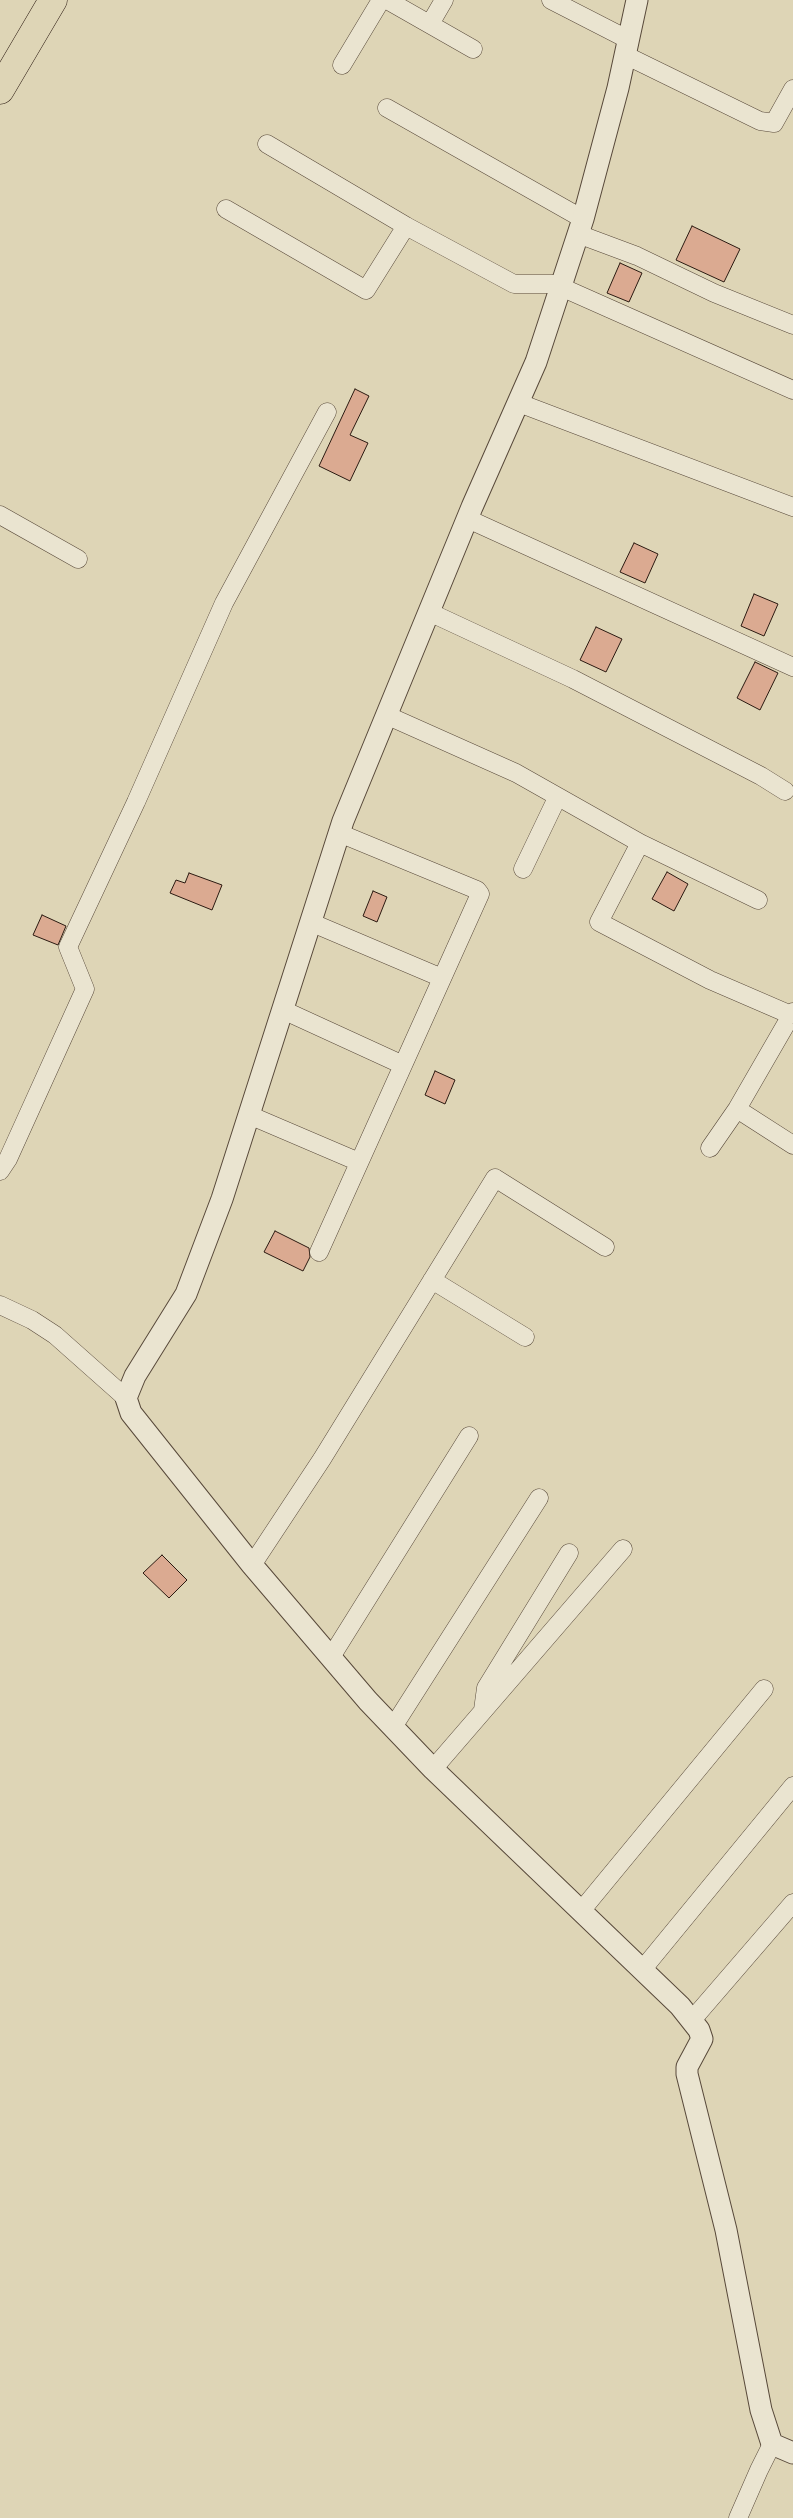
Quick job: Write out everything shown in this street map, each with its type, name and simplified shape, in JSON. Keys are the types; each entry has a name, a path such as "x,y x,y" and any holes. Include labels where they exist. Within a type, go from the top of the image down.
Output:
{"main road":[{"path":"0,90 53,0"}],"street":[{"path":"342,65 382,0"},
{"path":"387,0 473,49"},
{"path":"430,24 444,0"},
{"path":"551,0 627,48 760,121 774,123 793,89"},
{"path":"126,1398 135,1376 186,1294 222,1199 339,833 429,612 519,403 580,226 627,48 637,0"},
{"path":"387,108 580,226 637,256 714,292 793,325"},
{"path":"267,144 406,226 514,284 561,285 793,390"},
{"path":"226,210 366,290 406,226"},
{"path":"519,403 793,507"},
{"path":"0,1171 8,1159 85,989 68,946 136,802 224,603 328,412"},
{"path":"0,515 78,559"},
{"path":"468,519 793,667"},
{"path":"429,612 573,679 761,776 785,791"},
{"path":"386,715 516,773 557,798 640,843 758,900"},
{"path":"523,869 557,798"},
{"path":"319,1252 480,894 478,891 339,833"},
{"path":"640,843 599,922 710,980 792,1014 737,1109 710,1148"},
{"path":"310,922 442,978"},
{"path":"283,1010 403,1065"},
{"path":"737,1109 793,1145"},
{"path":"249,1115 360,1162"},
{"path":"252,1565 322,1458 495,1178 605,1247"},
{"path":"432,1280 525,1338"},
{"path":"0,1306 32,1320 55,1335 126,1398 131,1413 252,1565 393,1728 433,1769 642,1970 692,2020 699,2030 702,2040 687,2067 687,2074 726,2230 761,2410 772,2444 758,2470 738,2518"},
{"path":"330,1657 469,1436"},
{"path":"393,1728 539,1498"},
{"path":"433,1769 623,1549"},
{"path":"483,1710 486,1688 569,1553"},
{"path":"581,1911 764,1688"},
{"path":"642,1970 793,1786"},
{"path":"692,2020 793,1903"},
{"path":"772,2444 793,2453"}],"building":[{"path":"692,226 740,249 724,282 676,260"},
{"path":"620,263 642,273 629,302 607,293"},
{"path":"355,389 369,396 350,435 368,443 350,481 319,466"},
{"path":"634,543 658,554 645,583 620,572"},
{"path":"754,594 778,604 764,636 741,626"},
{"path":"596,627 622,639 606,672 580,660"},
{"path":"755,662 778,673 760,710 737,698"},
{"path":"667,872 688,884 674,911 652,899"},
{"path":"189,873 222,885 212,910 170,893 176,880 185,883"},
{"path":"373,891 387,897 377,922 363,916"},
{"path":"42,915 66,926 58,945 33,935"},
{"path":"435,1071 455,1080 445,1104 425,1095"},
{"path":"275,1231 309,1248 310,1257 303,1271 264,1252"},
{"path":"162,1555 187,1580 169,1598 143,1573"}]}
